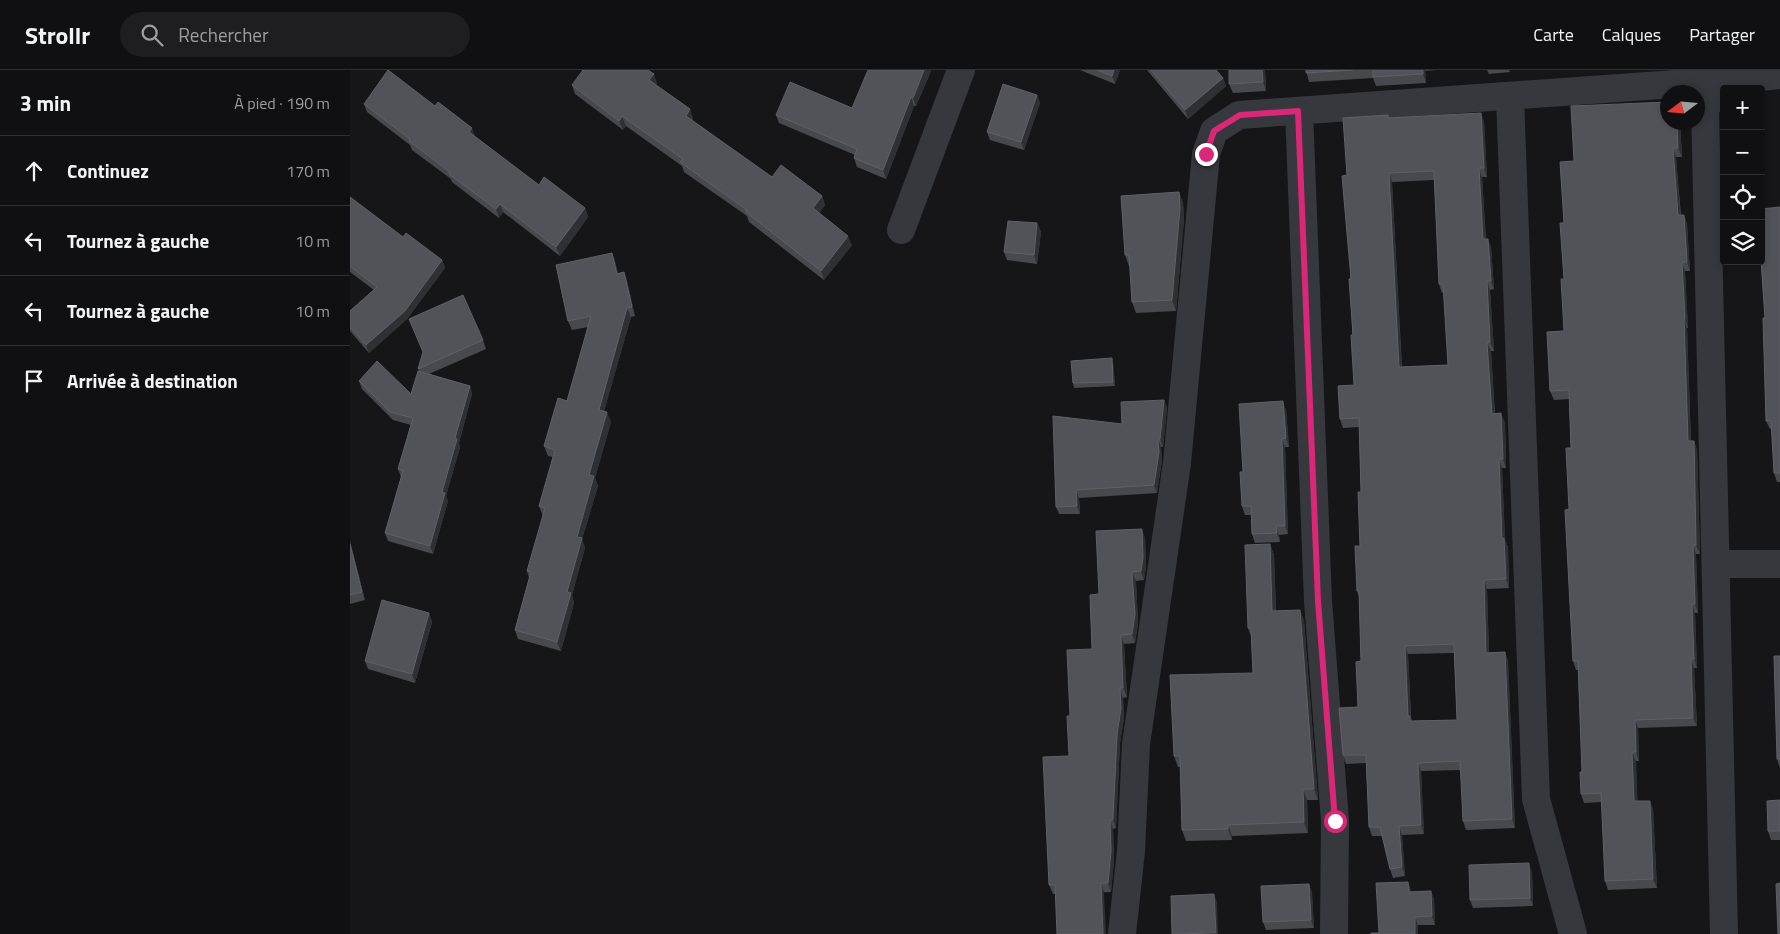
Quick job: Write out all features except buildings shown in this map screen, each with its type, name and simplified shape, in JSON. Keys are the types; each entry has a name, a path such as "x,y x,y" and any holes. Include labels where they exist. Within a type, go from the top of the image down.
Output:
{"street":[{"path":"901,230 961,70"},
{"path":"1122,934 1131,851 1136,744 1178,464 1206,154 1214,131 1240,115 1510,97 1780,75"},
{"path":"1724,934 1705,108 1731,80"},
{"path":"1510,97 1536,799 1572,934"},
{"path":"1298,111 1318,601 1335,821 1334,934"},
{"path":"1716,564 1780,564"}],"route":[{"path":"1206,154 1214,131 1240,115 1298,111 1318,601 1335,821"}]}
